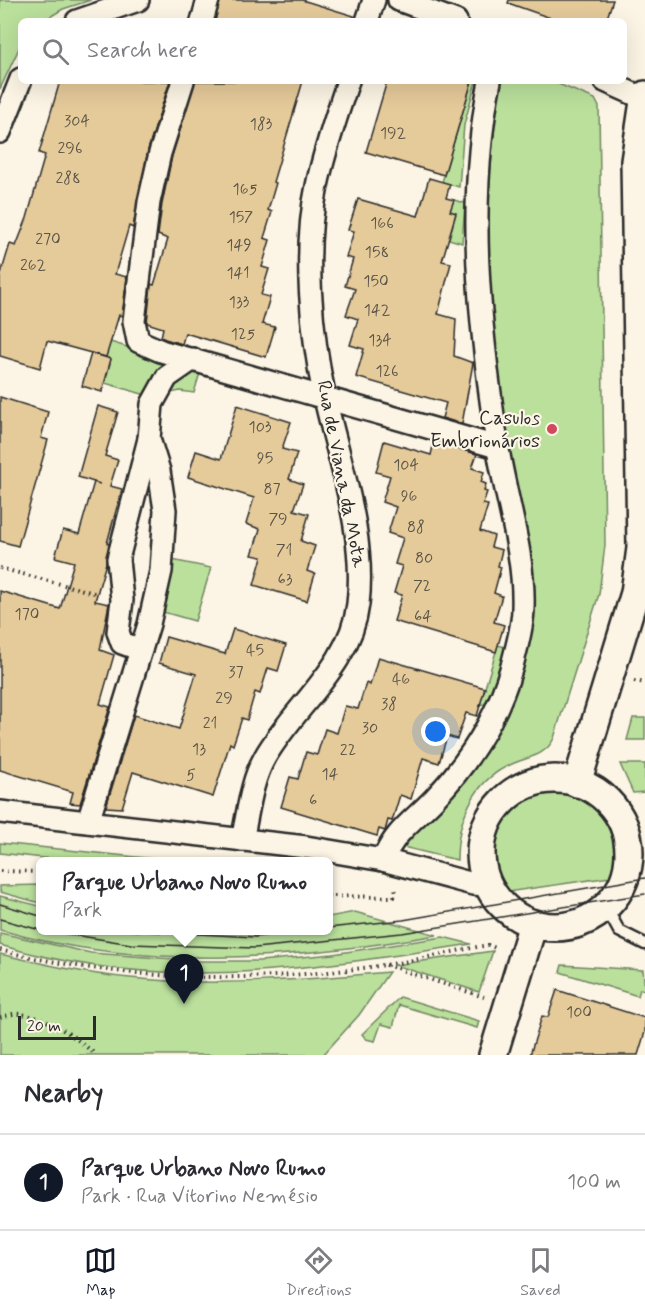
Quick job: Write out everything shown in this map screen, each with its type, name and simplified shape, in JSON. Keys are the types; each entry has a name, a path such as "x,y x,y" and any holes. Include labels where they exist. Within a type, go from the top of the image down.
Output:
{"street":[{"path":"86,18 138,0"},
{"path":"203,18 208,0"},
{"path":"368,18 374,0"},
{"path":"399,0 448,18"},
{"path":"0,132 19,84"},
{"path":"182,84 160,153 149,202 134,321 138,341 498,447"},
{"name":"Rua de Viana da Mota","path":"242,840 263,759 287,723 332,668 351,636 358,606 360,569 355,529 325,396 313,316 311,236 316,186 347,84"},
{"path":"382,860 390,841 435,798 465,762 490,721 511,668 523,611 522,584 498,447 482,330 476,207 490,84"},
{"path":"577,783 635,593 641,548 635,161 645,97 612,84"},
{"path":"141,650 122,643 118,632 122,600 118,559 149,439 152,404 166,377 193,359"},
{"path":"88,822 141,650 161,571 165,510 159,471 149,439"},
{"path":"558,778 577,783 598,793 613,807 623,824 628,844 628,865 612,902 596,915 578,924 557,928 533,924 513,914 488,885 481,860 481,842 486,824 496,808 509,795 525,786 558,778"},
{"path":"0,812 242,840 382,860 473,884 488,885"},
{"path":"493,1055 533,924"}],"lane":[{"path":"606,907 619,931 645,944"}],"path":[{"path":"0,568 122,600"},
{"path":"633,681 645,683"},
{"path":"0,871 36,872"},
{"path":"333,896 394,897 396,888"},
{"path":"0,950 71,966 171,976 262,978 385,965 488,945 522,957"},
{"path":"385,965 486,998"},
{"path":"0,1017 18,1013 44,1021 75,1038 96,1055"}],"green space":[{"path":"0,0 91,0 63,9 48,18 18,18 18,50 0,89"},
{"path":"471,84 475,84 464,125 459,187 442,182"},
{"path":"499,84 558,84 595,99 599,107 605,545 599,594 551,744 541,752 498,771 477,791 464,817 457,860 399,846 521,672 506,453 486,265 487,208"},
{"path":"454,200 465,203 462,243 449,239 456,214 450,211"},
{"path":"107,341 173,361 156,373 146,395 105,383 111,359 102,356"},
{"path":"194,371 200,373 194,393 180,391 167,394 171,386"},
{"path":"172,560 211,568 195,621 163,612"},
{"path":"498,645 508,648 500,676 486,705 480,704"},
{"path":"633,718 645,718 645,740 627,740"},
{"path":"620,764 645,764 645,792 633,793"},
{"path":"546,793 563,794 578,799 602,817 613,844 614,860 610,877 507,892 495,861 495,846 499,832 506,819 516,808"},
{"path":"0,843 136,857 36,857 0,853"},
{"path":"36,885 36,902 0,892 0,886"},
{"path":"0,896 36,905 36,935 333,935 333,916 355,912 437,935 327,951 218,957 108,952 54,943 0,930"},
{"path":"0,933 91,953 201,961 260,961 333,954 443,937 471,944 351,962 293,968 177,973 119,969 60,960 0,945"},
{"path":"493,951 479,992 395,965"},
{"path":"0,954 97,974 162,981 259,981 389,972 359,1015 323,1055 0,1055"},
{"path":"562,965 643,970 645,990 640,989 638,996 560,972"},
{"path":"400,997 479,1021 477,1028 399,1005 393,1027 381,1024 375,1041 366,1039 362,1034"}],"building":[{"path":"220,0 302,0 354,16 354,18 216,18"},
{"path":"509,0 613,0 607,18 550,18 508,3"},
{"path":"59,84 169,84 148,150 133,228 129,226 115,274 127,277 122,316 119,315 106,357 47,341 40,368 0,356 0,277 10,244 16,246 27,218 45,155 39,153"},
{"path":"194,84 302,84 273,182 276,183 268,210 272,212 264,238 270,240 262,267 269,269 261,295 270,297 262,324 275,327 266,357 185,333 182,344 161,337 163,328 147,323 151,284 154,285 168,239 158,235 172,156"},
{"path":"386,84 471,84 444,175 366,152"},
{"path":"429,178 450,184 446,198 454,200 450,211 456,213 442,261 451,263 438,314 456,319 454,356 473,363 462,424 442,418 446,403 356,377 364,349 350,345 358,319 346,315 355,289 345,286 353,259 346,257 354,231 348,230 358,199 418,216"},
{"path":"91,353 111,359 102,392 82,386"},
{"path":"0,397 48,412 41,438 48,440 18,546 0,541"},
{"path":"237,405 291,422 282,449 297,453 289,479 303,484 294,510 309,514 301,541 315,546 307,571 315,574 307,601 254,585 262,557 252,555 260,529 246,524 254,498 188,477 196,451 221,459"},
{"path":"98,406 118,412 105,456 118,460 110,486 122,489 107,543 109,544 106,563 95,601 109,604 100,650 114,655 100,704 110,707 80,804 70,803 73,792 0,770 0,591 60,609 74,562 55,557 63,530 79,534 94,482 78,477"},
{"path":"384,441 431,455 434,442 477,454 472,468 484,472 481,482 486,484 484,491 487,492 483,504 488,505 480,531 494,536 491,547 502,550 498,566 501,567 494,593 502,596 494,622 504,625 496,652 394,621 402,595 394,593 402,566 395,564 403,538 388,533 396,507 382,502 390,476 376,472"},
{"path":"233,629 286,645 278,671 268,668 260,694 255,692 247,720 242,718 233,745 230,743 213,797 133,772 122,808 106,807 134,715 179,729 196,674 159,663 166,637 225,654"},
{"path":"378,657 485,688 477,716 466,713 457,739 447,736 439,763 423,758 411,799 400,795 392,821 388,820 385,831 379,829 377,836 281,807 290,777 298,779 306,752 317,755 325,729 337,733 345,706 358,709 366,683 370,685"},
{"path":"557,990 645,1018 645,1032 638,1055 530,1055 542,1016 548,1017"}],"tram line":[{"path":"333,927 403,920 645,878"},
{"path":"74,935 131,944 255,948 402,933 645,894"},
{"path":"0,904 36,915"},
{"path":"0,919 36,929"},
{"path":"217,935 255,937 270,935"}],"place":[{"name":"Casulos Embrionários","path":"552,429"},
{"name":"Parque Urbano Novo Rumo","path":"184,1004"}]}
